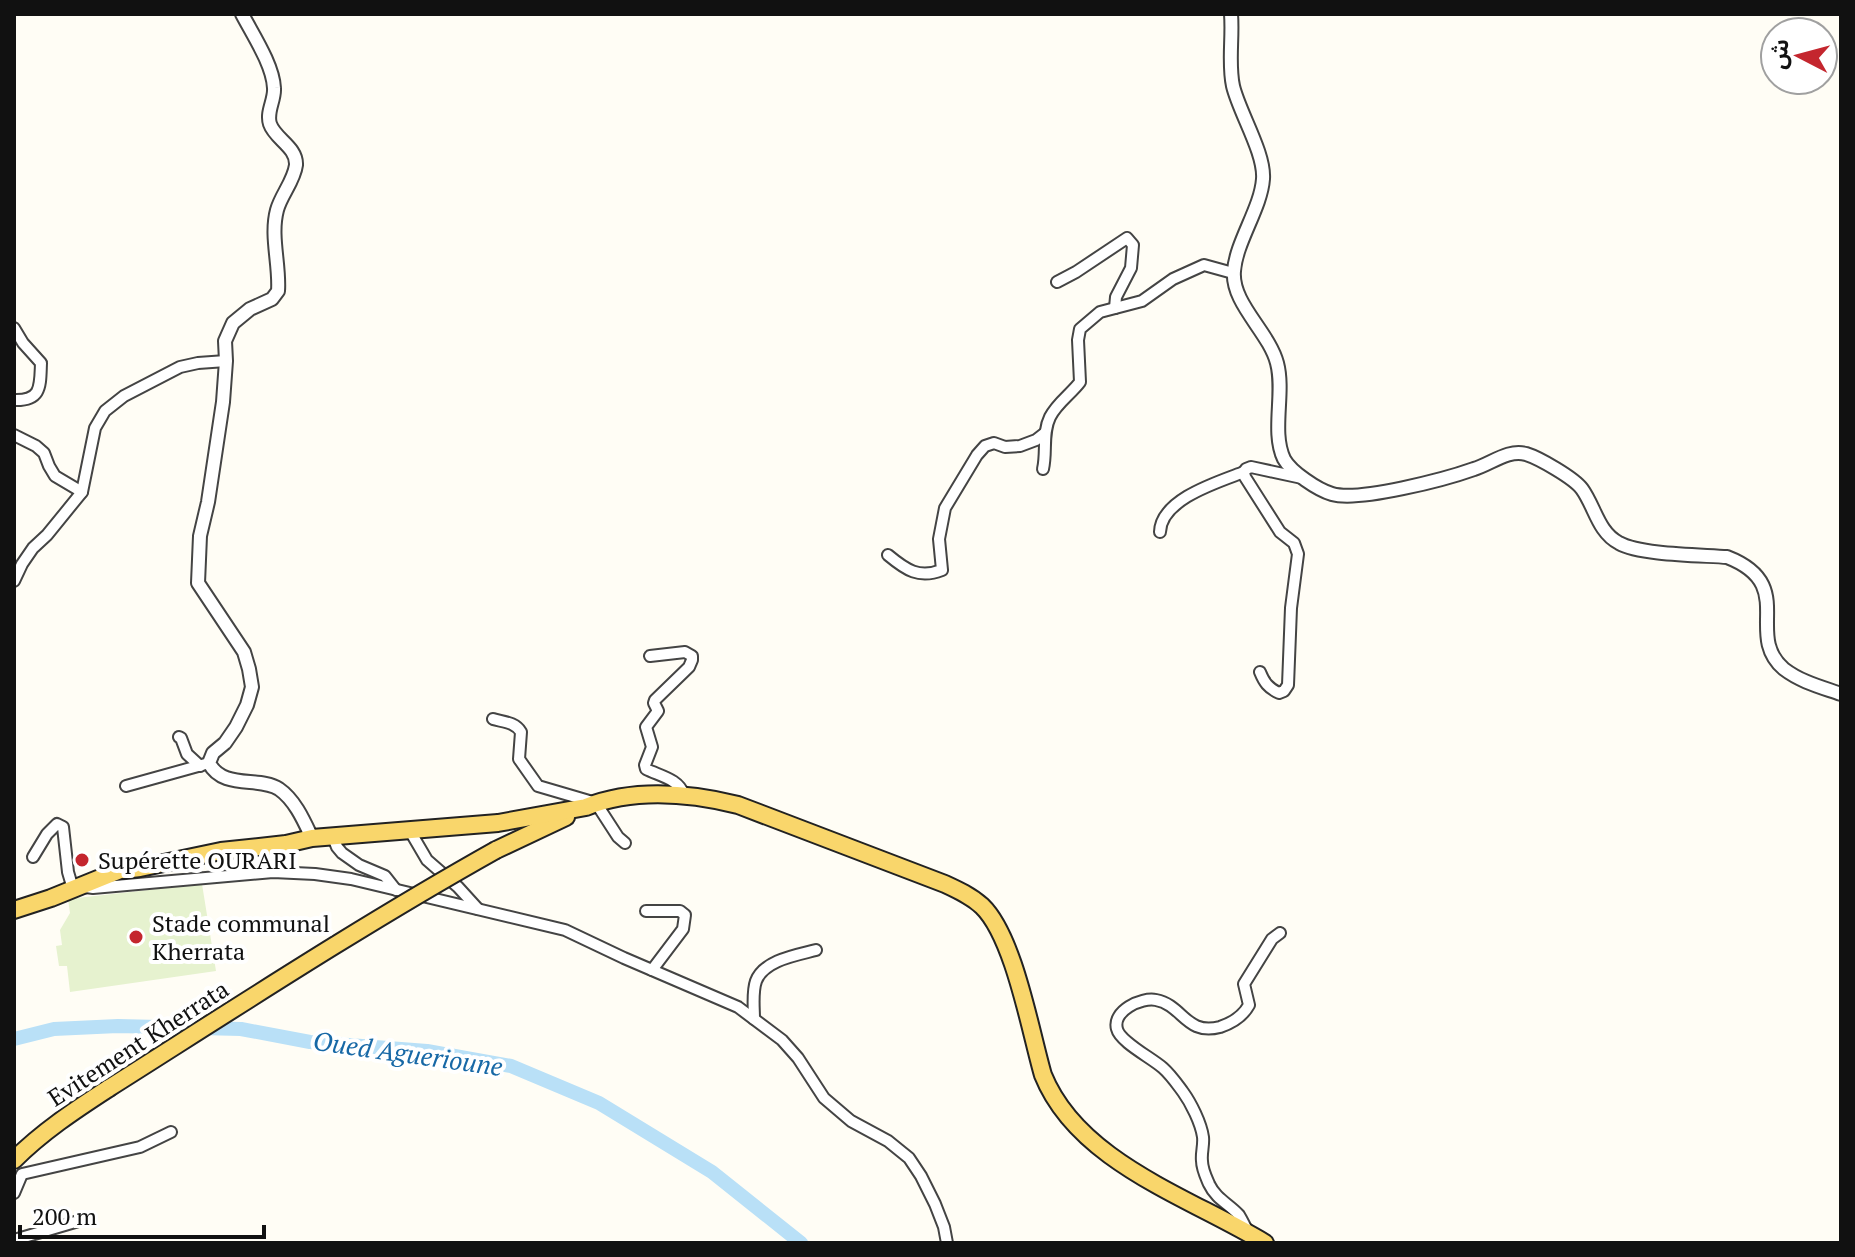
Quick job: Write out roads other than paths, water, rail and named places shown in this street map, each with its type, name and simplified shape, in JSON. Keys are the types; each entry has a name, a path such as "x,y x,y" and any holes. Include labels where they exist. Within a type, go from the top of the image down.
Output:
{"main road":[{"path":"14,910 123,870 221,851 332,835 498,823 634,795 684,795 738,805 945,884 975,900 992,918 1005,944 1043,1075 1060,1109 1098,1147 1143,1176 1265,1243"},
{"name":"Evitement Kherrata","path":"14,1160 61,1120 354,933 496,850 591,805"}],"street":[{"path":"126,786 205,764 236,727 252,687 244,652 198,583 200,536 223,402 225,341 233,323 250,309 272,299 278,291 277,209 296,162 292,150 271,128 268,117 275,91 273,77 242,14"},
{"path":"1231,14 1234,90 1252,136 1263,178 1233,273 1236,290 1277,361 1281,388 1279,446 1293,470 1332,495 1349,496 1426,482 1475,469 1514,453 1525,454 1580,487 1596,518 1618,543 1636,550 1727,557 1741,562 1754,572 1763,585 1768,600 1769,649 1775,659 1803,681 1841,694"},
{"path":"1057,282 1127,238 1133,245 1131,268 1116,297 1115,308"},
{"path":"1043,469 1045,433 1050,417 1080,382 1080,329 1100,312 1142,301 1173,279 1204,265 1233,273"},
{"path":"14,328 41,363 38,391 32,398 14,400"},
{"path":"14,581 33,548 82,492 95,428 105,411 124,396 180,367 226,361"},
{"path":"888,555 903,568 918,573 942,570 939,539 945,508 977,455 985,446 994,443 1005,447 1020,446 1045,433"},
{"path":"14,435 36,446 44,453 55,476 82,492"},
{"path":"1160,532 1160,522 1165,514 1197,490 1251,467 1304,478"},
{"path":"1244,472 1280,532 1294,543 1298,554 1290,620 1288,685 1279,693 1264,682 1260,672"},
{"path":"650,656 685,652 692,656 689,667 655,700 658,711 645,732 652,747 646,769 677,783 684,795"},
{"path":"493,719 515,725 521,732 519,759 538,786 591,805 625,843"},
{"path":"179,737 187,754 223,777 278,788 291,800 312,838"},
{"path":"33,857 57,824 63,827 68,872 76,888 273,872 315,874 351,879 565,930 738,1007 782,1040 798,1058 824,1098 851,1121 888,1141 909,1158 935,1204 947,1243"},
{"path":"410,831 427,860 480,910"},
{"path":"332,835 342,853 359,865 385,876 396,890"},
{"path":"646,911 680,911 685,915 683,929 652,970"},
{"path":"1249,1233 1239,1216 1220,1200 1211,1187 1202,1164 1203,1137 1186,1096 1166,1070 1122,1038 1117,1030 1117,1019 1124,1010 1145,999 1154,999 1164,1002 1198,1028 1209,1030 1227,1025 1244,1013 1249,1005 1244,984 1272,939 1280,933"},
{"path":"754,1019 755,982 763,969 816,950"},
{"path":"14,1193 22,1174 140,1147 171,1132"},
{"path":"14,1240 82,1220"}],"waterway":[{"name":"Oued Aguerioune","path":"14,1039 54,1029 118,1026 241,1029 310,1042 427,1051 511,1066 599,1103 712,1172 801,1243"}],"place":[{"name":"Supérette OURARI","path":"82,860"},
{"name":"Stade communal Kherrata","path":"136,937"}]}
